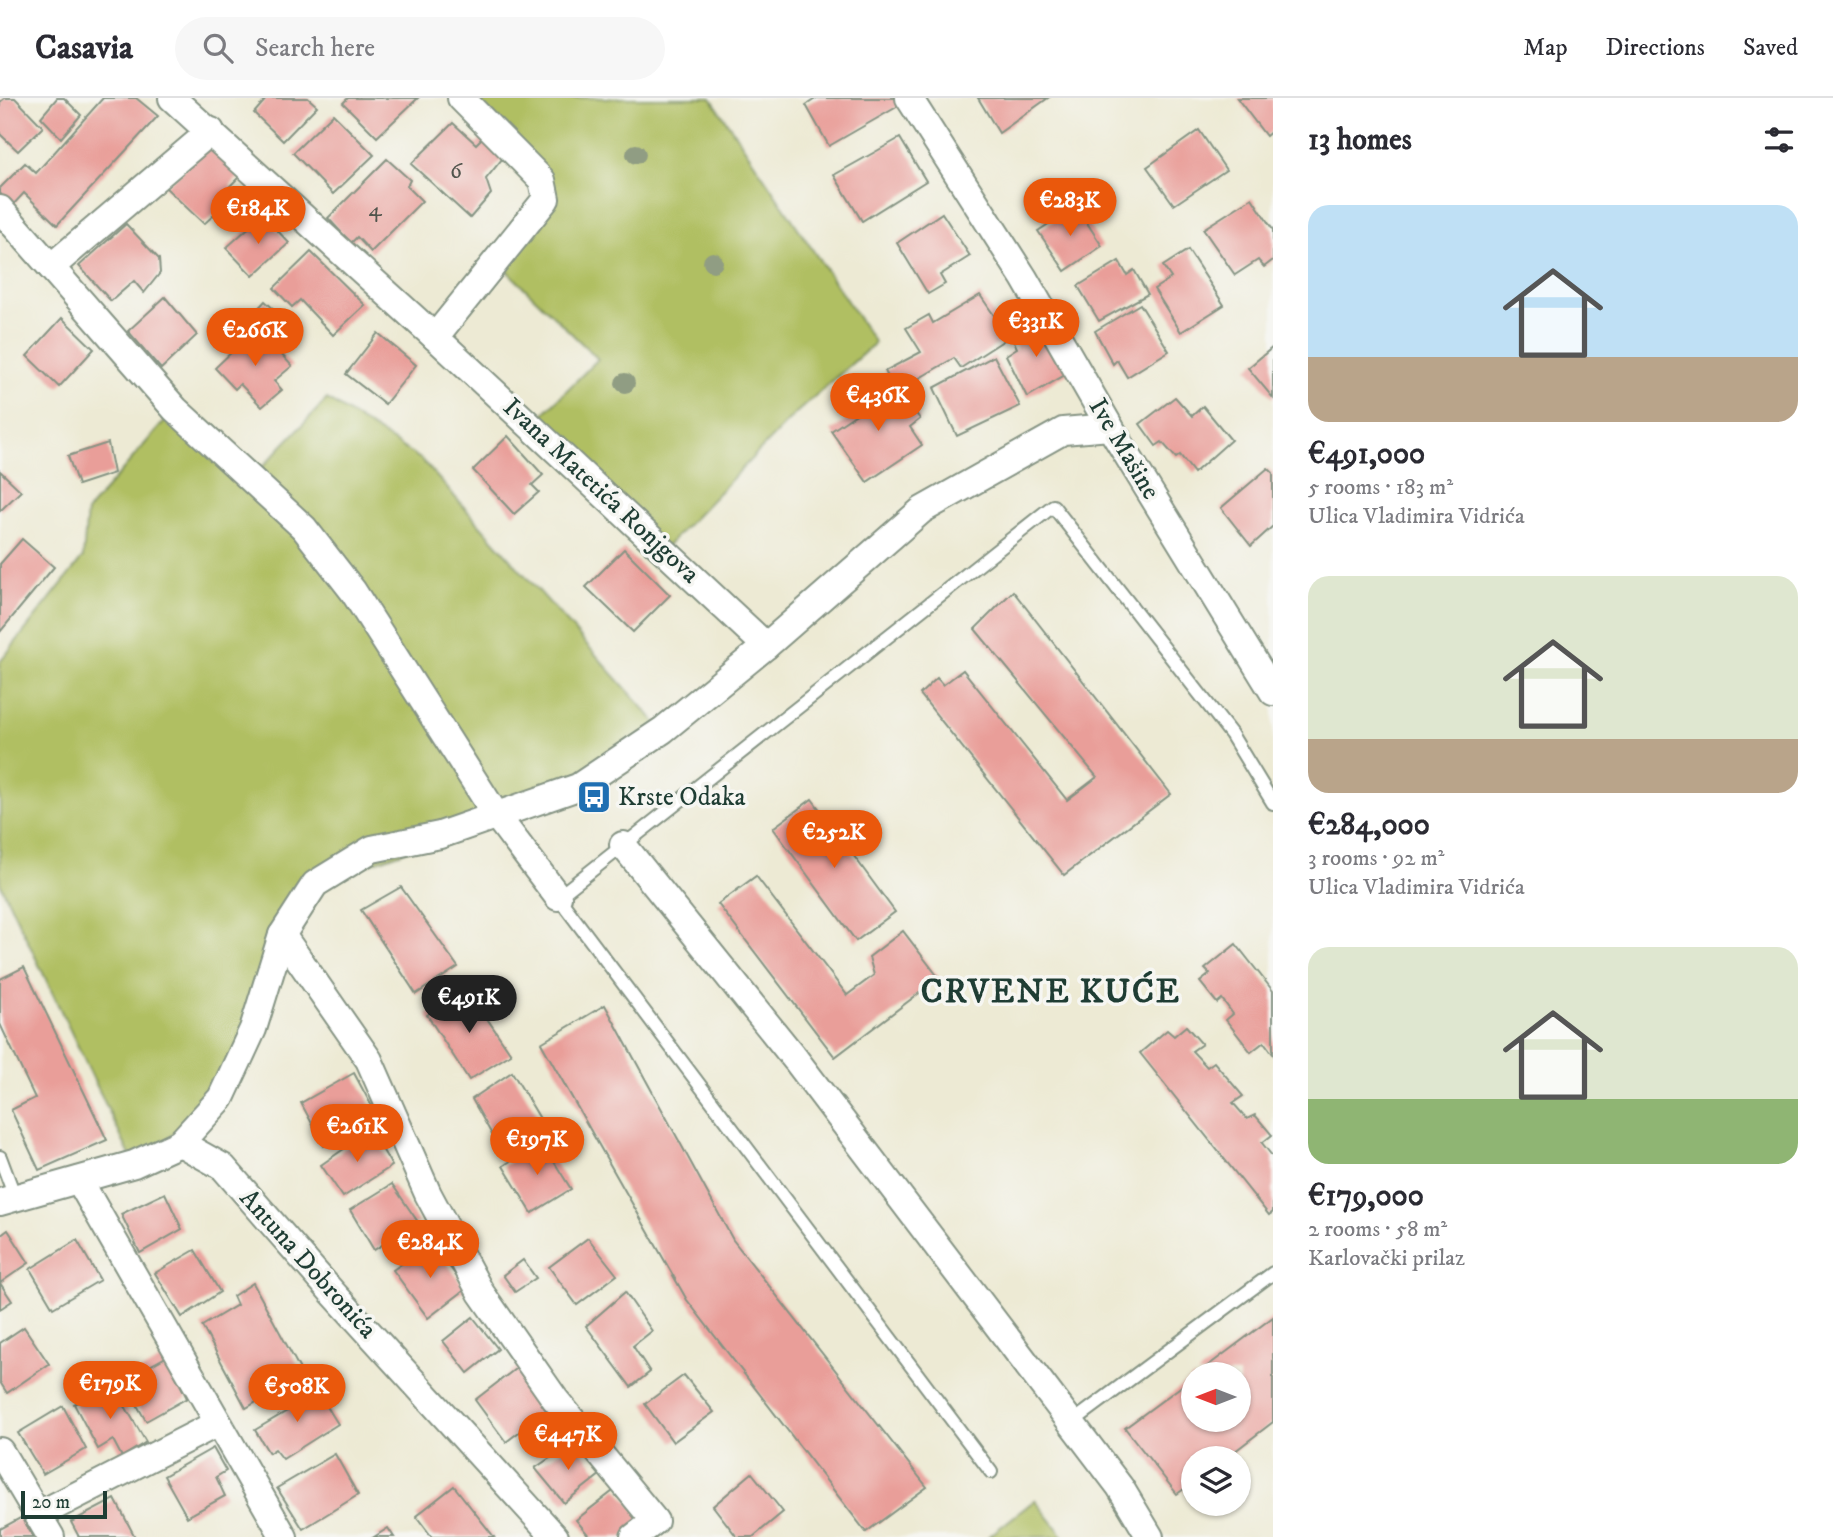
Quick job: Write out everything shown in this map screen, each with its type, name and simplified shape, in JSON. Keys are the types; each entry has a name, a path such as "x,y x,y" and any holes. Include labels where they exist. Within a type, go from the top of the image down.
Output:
{"street":[{"name":"Ivana Matetića Ronjgova","path":"172,98 435,337 766,646"},
{"path":"435,337 546,200 542,180 461,98"},
{"name":"Ive Mašine","path":"909,98 1024,278 1110,427 1273,692"},
{"path":"51,267 211,131"},
{"path":"0,209 175,409 304,528 353,591 496,815 558,897"},
{"path":"8,1199 134,1164 180,1143 221,1098 253,1029 282,935 315,884 372,849 440,835 578,787 663,730 766,646 922,510 1063,431 1110,427"},
{"path":"623,845 796,1060 1120,1487 1150,1537"},
{"path":"282,935 369,1060 428,1194 481,1293 555,1399 655,1521 634,1537"},
{"name":"Antuna Dobronića","path":"180,1143 223,1167 332,1292 555,1537"},
{"path":"79,1181 216,1424 284,1537"},
{"path":"0,1451 44,1526 216,1424"}],"lane":[{"path":"991,1472 558,897 1053,506 1231,734 1273,803"},
{"path":"0,1157 8,1199"},
{"path":"1071,1423 1273,1273"}],"green space":[{"path":"461,98 711,98 875,343 796,413 663,550 531,426 598,359 507,271 524,230 546,199"},
{"path":"327,399 422,460 663,730 578,787 315,884 221,1098 134,1164 0,883 0,662 83,557 87,511 175,409 250,480"},
{"path":"1035,1500 1064,1537 988,1537"}],"building":[{"path":"5,98 15,98 43,127 18,151 0,134 0,102"},
{"path":"57,98 64,98 81,115 61,138 41,117"},
{"path":"103,98 136,98 158,116 57,225 24,193 11,207 0,193 0,188 25,163 36,173"},
{"path":"267,98 308,98 317,106 283,141 254,113"},
{"path":"348,98 418,98 377,137 343,103"},
{"path":"817,98 898,98 902,104 829,146 806,105"},
{"path":"978,98 1048,98 999,133"},
{"path":"1237,98 1273,98 1273,130 1266,136"},
{"path":"333,114 374,155 333,194 293,153"},
{"path":"453,123 476,144 486,134 506,154 486,179 491,194 470,218 411,164"},
{"path":"1199,130 1226,170 1174,205 1147,167"},
{"path":"900,138 926,181 862,221 834,175"},
{"path":"209,146 239,177 230,186 238,193 204,224 165,187"},
{"path":"387,159 410,180 407,186 422,201 371,252 357,237 351,243 328,218"},
{"path":"1252,198 1273,230 1273,260 1264,267 1258,260 1235,275 1203,229"},
{"path":"1076,206 1102,246 1065,271 1038,231"},
{"path":"942,213 970,256 940,275 945,284 928,294 897,243"},
{"path":"263,215 289,243 253,276 226,248"},
{"path":"126,224 159,259 160,273 144,293 134,281 111,301 79,266"},
{"path":"1188,250 1224,305 1181,332 1154,289 1171,278 1163,266"},
{"path":"311,252 365,305 333,335 300,300 292,307 274,288"},
{"path":"1119,261 1127,275 1134,270 1148,294 1099,321 1078,286"},
{"path":"980,295 1009,337 961,368 954,358 904,387 900,378 891,383 885,371 921,352 906,328 929,315 933,323"},
{"path":"165,297 197,335 161,369 128,331"},
{"path":"265,301 278,313 265,325 253,314"},
{"path":"1140,304 1169,351 1127,377 1117,360 1113,364 1095,331"},
{"path":"62,318 94,349 59,387 27,356"},
{"path":"1042,320 1070,372 1027,397 1006,355 1017,348 1012,338"},
{"path":"257,328 292,366 274,381 282,390 262,407 240,384 235,389 215,368"},
{"path":"378,333 416,365 385,404 346,374"},
{"path":"1273,347 1273,398 1248,368"},
{"path":"994,356 1020,406 957,436 934,388"},
{"path":"882,387 894,404 904,396 920,419 910,427 922,445 867,482 831,431 858,413 853,404"},
{"path":"1175,397 1192,416 1203,406 1231,440 1194,473 1180,455 1176,458 1162,442 1156,446 1140,424"},
{"path":"508,436 543,475 532,485 539,492 514,514 473,470"},
{"path":"108,443 114,473 78,485 68,456"},
{"path":"1268,468 1273,473 1273,526 1251,546 1221,508"},
{"path":"0,471 21,491 0,511"},
{"path":"22,539 54,567 0,632 0,564"},
{"path":"624,549 670,595 633,632 586,587"},
{"path":"1013,591 1171,794 1064,875 920,694 937,678 943,685 963,670 1067,800 1097,777 975,629"},
{"path":"812,799 895,912 856,941 773,828"},
{"path":"756,876 847,995 874,975 869,957 903,931 939,978 835,1057 718,904"},
{"path":"401,887 458,967 416,994 361,910"},
{"path":"1236,944 1273,991 1273,1054 1264,1042 1251,1052 1226,1020 1233,1014 1222,999 1217,1003 1200,982 1210,974 1205,969"},
{"path":"24,967 107,1140 39,1170 11,1110 35,1098 0,1024 0,979"},
{"path":"467,989 511,1054 469,1080 427,1015"},
{"path":"605,1005 733,1240 927,1487 866,1532 687,1300 541,1043"},
{"path":"1186,1026 1202,1044 1192,1051 1207,1067 1214,1062 1243,1096 1233,1103 1247,1119 1255,1115 1272,1135 1262,1143 1273,1157 1273,1212 1269,1215 1140,1053 1167,1030 1174,1036"},
{"path":"512,1072 545,1127 513,1148 507,1134 495,1140 472,1099"},
{"path":"354,1073 377,1116 324,1146 301,1103"},
{"path":"371,1130 392,1166 343,1197 321,1165"},
{"path":"541,1141 571,1189 532,1213 503,1166"},
{"path":"392,1184 418,1222 374,1250 350,1210"},
{"path":"165,1193 182,1229 140,1253 121,1214"},
{"path":"8,1230 29,1263 0,1283 0,1236"},
{"path":"588,1238 617,1275 577,1305 549,1267"},
{"path":"77,1240 100,1280 53,1308 30,1269"},
{"path":"432,1243 466,1289 428,1318 393,1270"},
{"path":"195,1250 220,1292 182,1317 155,1273"},
{"path":"523,1260 536,1278 515,1292 503,1275"},
{"path":"0,1283 12,1301 0,1309"},
{"path":"253,1283 303,1375 246,1408 202,1326 237,1305 233,1296"},
{"path":"625,1292 652,1331 633,1346 650,1372 631,1387 586,1326"},
{"path":"473,1317 498,1349 468,1373 443,1341"},
{"path":"1273,1317 1273,1422 1242,1446 1181,1446 1181,1491 1177,1494 1125,1428 1181,1387 1181,1432 1251,1432 1251,1362 1213,1362"},
{"path":"24,1327 49,1364 7,1393 0,1382 0,1343"},
{"path":"166,1357 187,1398 146,1421 123,1381"},
{"path":"519,1366 550,1408 506,1442 475,1400"},
{"path":"684,1375 714,1412 673,1442 645,1404"},
{"path":"112,1384 146,1442 122,1457 113,1440 98,1449 74,1404"},
{"path":"314,1386 338,1424 283,1459 275,1449 269,1453 255,1430 287,1411 283,1403"},
{"path":"63,1406 86,1449 43,1474 18,1433"},
{"path":"574,1442 601,1474 564,1503 535,1468"},
{"path":"213,1448 226,1471 216,1477 225,1496 187,1517 164,1476"},
{"path":"335,1454 358,1495 303,1529 277,1488"},
{"path":"752,1473 783,1512 753,1537 737,1537 713,1506"},
{"path":"454,1486 494,1537 432,1537 416,1516"},
{"path":"617,1488 644,1520 623,1537 590,1537 576,1520"},
{"path":"115,1499 135,1537 79,1537 71,1522"},
{"path":"22,1517 33,1537 0,1537 0,1529"},
{"path":"388,1528 394,1537 374,1537"}],"place":[{"name":"Krste Odaka","path":"594,797"}],"district":[{"name":"CRVENE KUĆE","path":"1051,992"}]}
